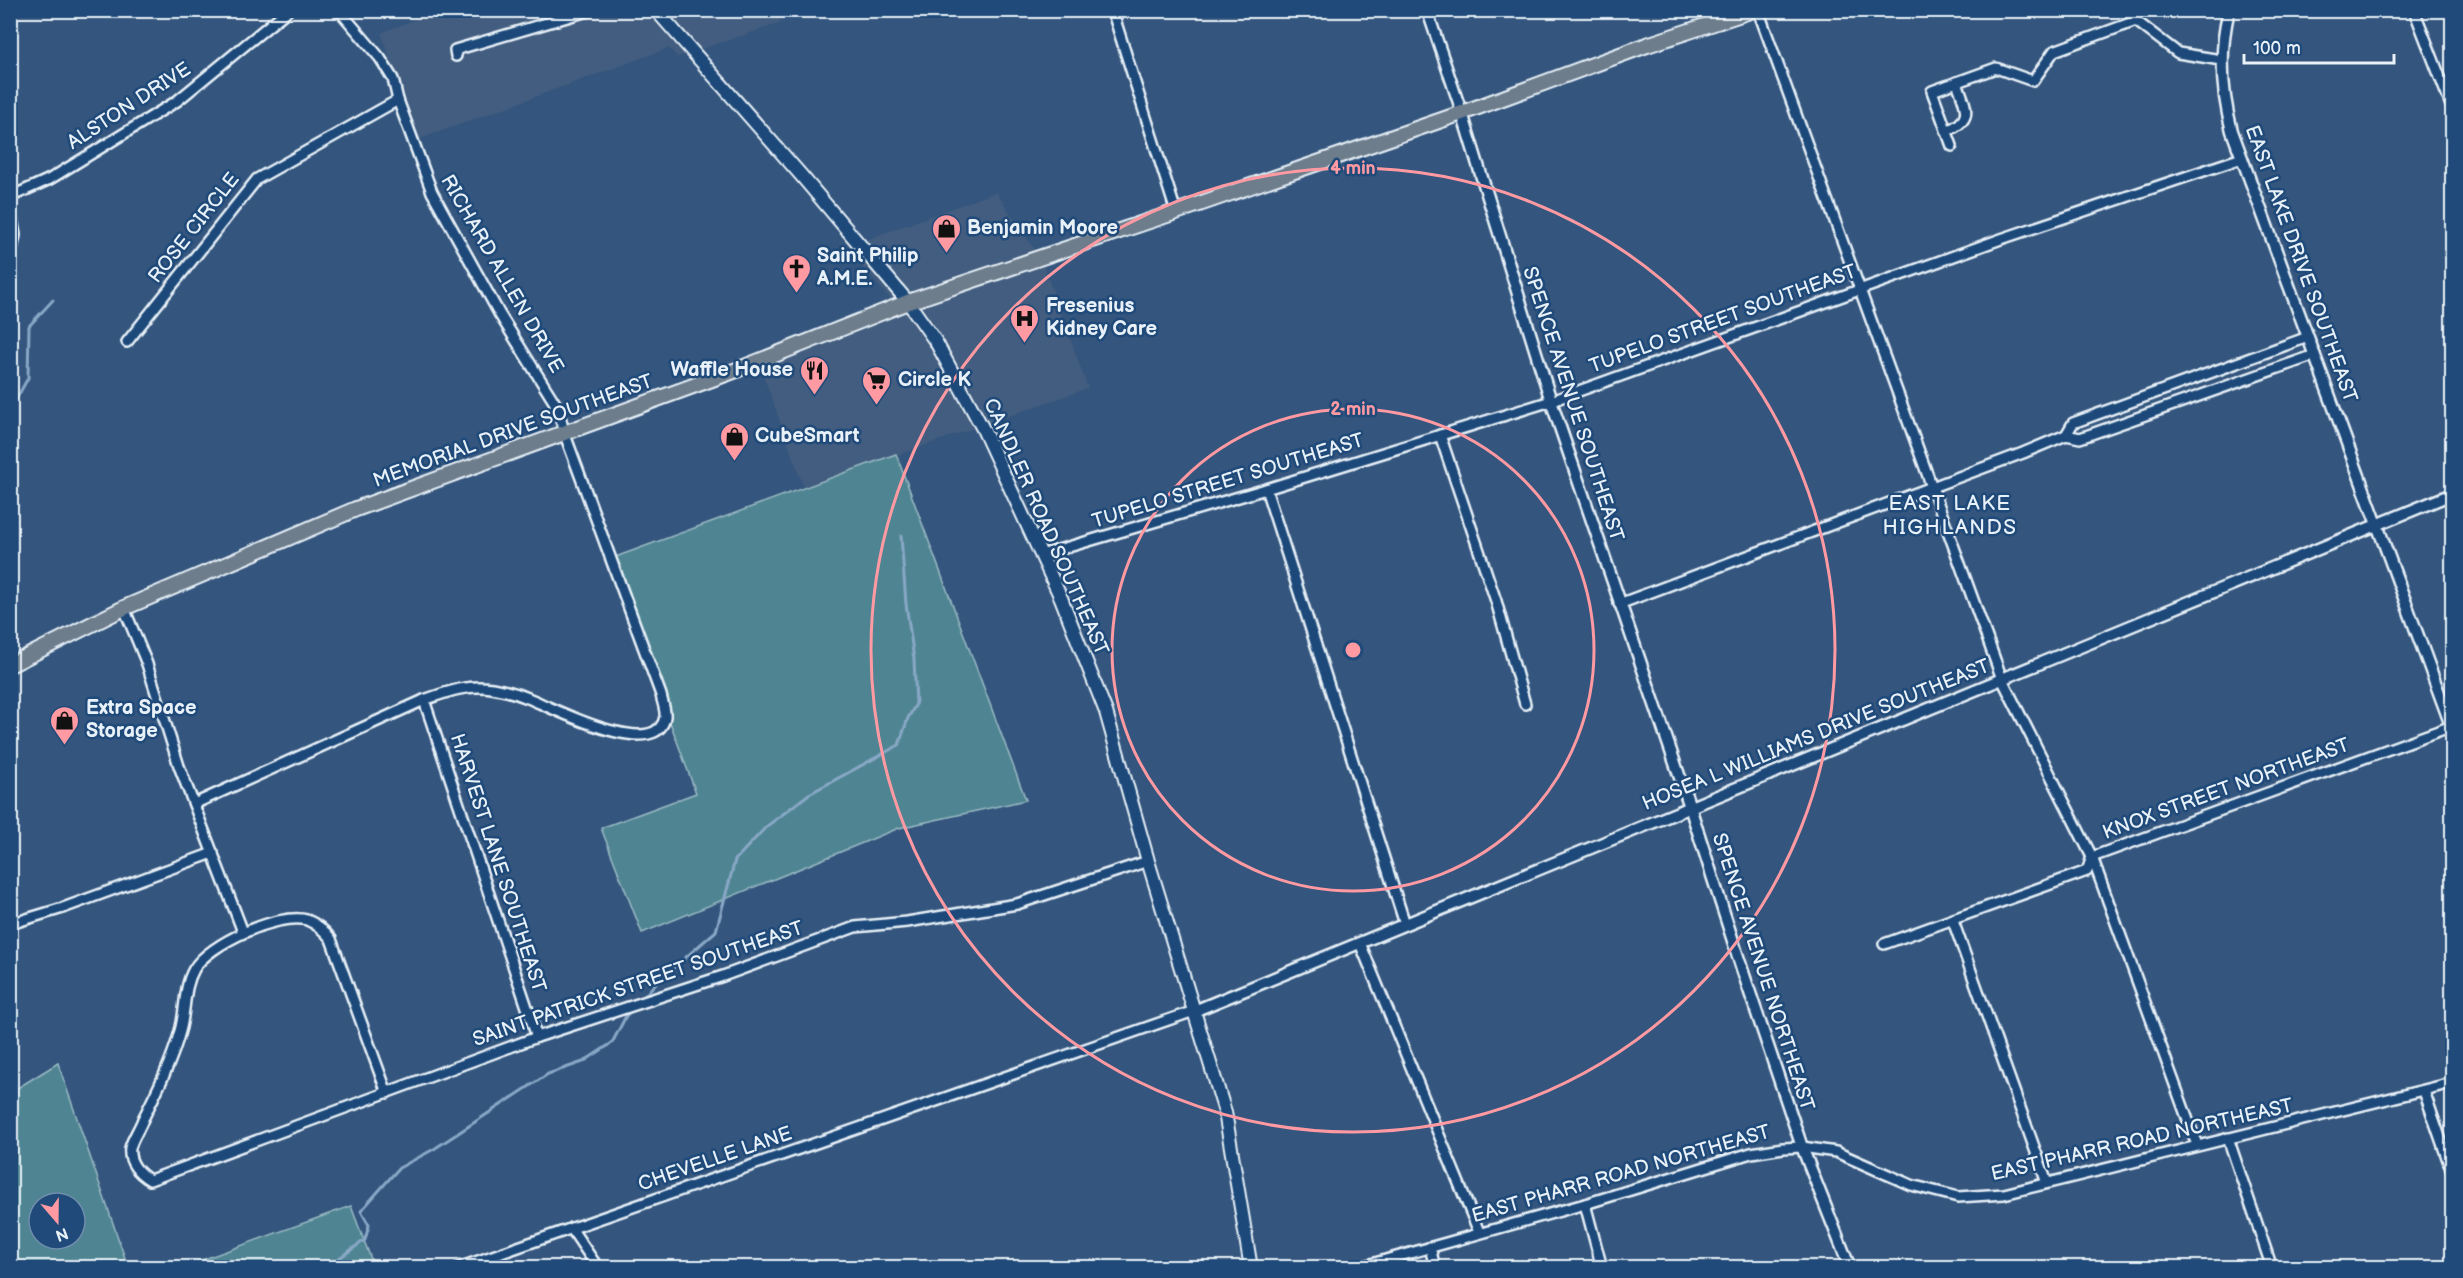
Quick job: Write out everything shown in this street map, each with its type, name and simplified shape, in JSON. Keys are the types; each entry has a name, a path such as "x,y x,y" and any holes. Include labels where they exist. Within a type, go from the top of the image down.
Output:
{"main road":[{"name":"CANDLER ROAD SOUTHEAST","path":"656,10 800,174 908,302 936,342 983,429 1061,598 1106,712 1148,861 1225,1112 1251,1268"},
{"name":"MEMORIAL DRIVE SOUTHEAST","path":"10,665 124,608 356,509 734,371 908,302 1176,212 1462,113 1647,45 1755,10"}],"street":[{"name":"ALSTON DRIVE","path":"10,196 50,179 177,100 288,10"},
{"name":"RICHARD ALLEN DRIVE","path":"339,10 380,58 393,79 398,100 432,192 500,315 558,408 564,432 661,695 665,715 656,731 637,736 612,732 525,697 489,688 456,688 424,700"},
{"path":"456,56 455,50 591,10"},
{"path":"1112,10 1176,212"},
{"name":"SPENCE AVENUE SOUTHEAST","path":"1427,10 1462,113 1551,401 1690,807"},
{"path":"1755,10 1861,288 2002,679 2092,857 2197,1145"},
{"name":"EAST LAKE DRIVE SOUTHEAST","path":"2229,10 2221,60 2224,96 2242,158 2452,727"},
{"path":"2414,10 2451,98 2452,108"},
{"path":"1952,146 1932,91 1996,68 2033,81 2054,51 2136,21 2178,53 2221,60"},
{"path":"1946,131 1960,126 1964,120 1965,107 1957,82"},
{"name":"ROSE CIRCLE","path":"127,342 256,179 398,100"},
{"name":"TUPELO STREET SOUTHEAST","path":"1041,555 1266,489 1551,401 1861,288 2242,158"},
{"path":"10,207 15,235 10,261"},
{"path":"2066,435 2073,423 2308,337"},
{"path":"1619,604 2066,435 2080,438 2315,355"},
{"path":"1440,435 1496,601 1525,704"},
{"path":"1266,489 1405,924"},
{"name":"HOSEA L WILLIAMS DRIVE SOUTHEAST","path":"1194,1011 2452,494"},
{"path":"124,608 147,664 179,766 243,932 298,919 306,920 324,929 332,939 387,1093"},
{"path":"194,804 424,700"},
{"name":"HARVEST LANE SOUTHEAST","path":"424,700 537,1037"},
{"name":"KNOX STREET NORTHEAST","path":"1884,944 2087,871 2092,857 2452,727"},
{"name":"SPENCE AVENUE NORTHEAST","path":"1690,807 1802,1148 1850,1268"},
{"path":"10,924 63,908 213,853"},
{"name":"SAINT PATRICK STREET SOUTHEAST","path":"243,932 212,950 194,969 184,1000 181,1030 163,1078 130,1149 133,1164 140,1175 150,1180 537,1037 723,976 855,927 907,922 1017,904 1148,861"},
{"path":"1953,921 2047,1183"},
{"path":"1360,943 1479,1232"},
{"name":"CHEVELLE LANE","path":"458,1268 1194,1011"},
{"name":"EAST PHARR ROAD NORTHEAST","path":"1357,1268 1751,1153 1783,1148 1836,1152 1911,1185 1958,1197 2004,1194 2452,1083"},
{"path":"2424,1091 2452,1172"},
{"path":"2228,1138 2272,1268"},
{"path":"1585,1203 1602,1268"},
{"path":"571,1228 598,1268"},
{"path":"1430,1247 1435,1268"}],"shaded area":[{"path":"439,10 775,10 781,23 677,57 669,48 417,140 381,33"},
{"path":"996,192 1042,261 1088,388 804,488 758,361 892,301 847,249"}],"green space":[{"path":"896,454 1026,800 899,828 642,933 601,828 696,793 610,559"},
{"path":"58,1063 128,1267 11,1267 11,1092"},
{"path":"351,1206 374,1267 182,1267"}],"waterway":[{"path":"10,410 28,378 29,326 53,300"},
{"path":"642,999 655,984 716,931 735,860 766,827 809,794 899,745 908,718 916,704 914,659 906,604 901,536"},
{"path":"325,1268 365,1240 369,1225 361,1211 399,1168 434,1149 548,1074 583,1062 612,1043 626,1016 633,1008"}],"place":[{"name":"Benjamin Moore","path":"946,254"},
{"name":"Saint Philip A.M.E.","path":"796,294"},
{"name":"Fresenius Kidney Care","path":"1025,344"},
{"name":"Waffle House","path":"814,396"},
{"name":"Circle K","path":"877,406"},
{"name":"CubeSmart","path":"734,462"},
{"name":"Extra Space Storage","path":"65,746"}],"district":[{"name":"EAST LAKE HIGHLANDS","path":"1950,515"}]}
